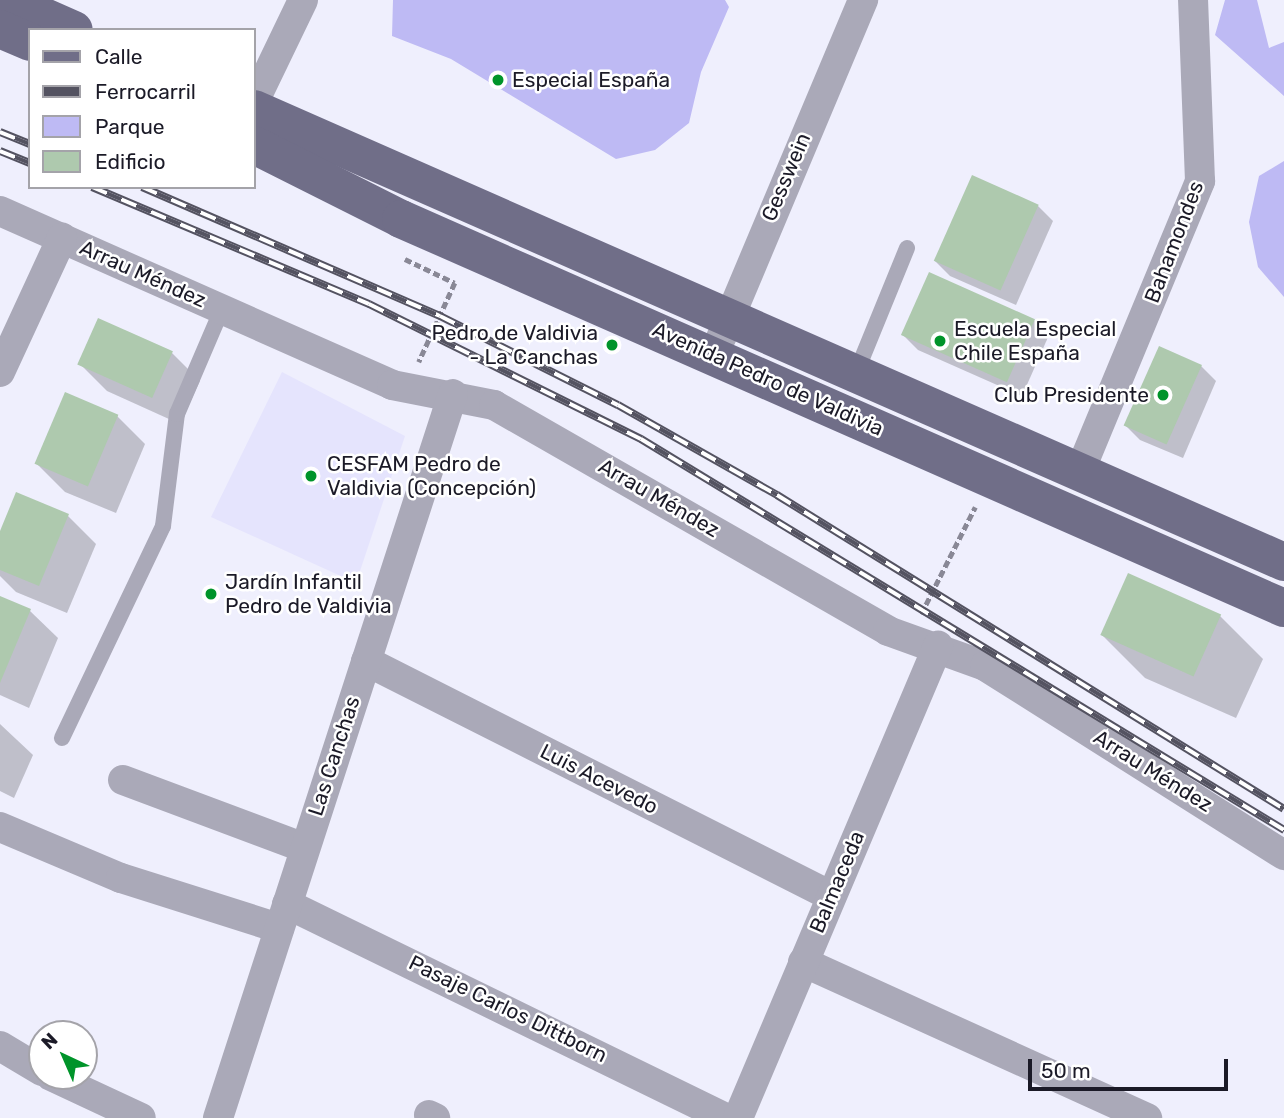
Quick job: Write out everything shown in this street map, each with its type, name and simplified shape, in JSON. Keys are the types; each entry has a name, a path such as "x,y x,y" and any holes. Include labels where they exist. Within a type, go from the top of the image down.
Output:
{"main road":[{"path":"6,0 69,28"},
{"path":"0,29 28,42"},
{"name":"Avenida Pedro de Valdivia","path":"256,110 1284,562"},
{"name":"Avenida Pedro de Valdivia","path":"256,146 401,219 1284,608"}],"street":[{"path":"256,98 303,0"},
{"name":"Gesswein","path":"714,355 863,0"},
{"name":"Bahamondes","path":"1080,471 1200,181 1193,0"},
{"name":"Arrau Méndez","path":"0,211 412,390 453,394 494,405 908,640 938,646 985,666 1284,855"},
{"path":"0,372 62,238"},
{"name":"Las Canchas","path":"218,1118 453,394"},
{"name":"Balmaceda","path":"738,1118 938,646"},
{"name":"Luis Acevedo","path":"366,661 831,896"},
{"path":"123,780 305,848"},
{"name":"Pasaje Carlos Dittborn","path":"0,827 121,878 283,916 726,1118"},
{"path":"803,962 1147,1118"},
{"path":"0,1046 28,1062"},
{"path":"81,1090 141,1118"}],"lane":[{"path":"856,373 907,248"},
{"path":"62,738 163,527 180,404 222,309"}],"path":[{"path":"392,253 455,283 412,390"},
{"path":"908,640 978,502"}],"shaded area":[{"name":"CESFAM Pedro de Valdivia (Concepción)","path":"282,372 405,436 356,583 211,517"}],"green space":[{"path":"393,0 725,0 729,7 701,72 689,123 655,150 616,159 451,59 392,36"},
{"path":"1225,0 1257,0 1269,48 1284,42 1284,96 1215,35"},
{"path":"1284,161 1284,297 1258,267 1249,222 1259,176"}],"building":[{"path":"972,175 1039,205 1000,291 934,261"},
{"path":"929,272 1035,319 1007,382 901,335"},
{"path":"98,318 173,351 152,398 77,365"},
{"name":"Club Presidente","path":"1159,346 1202,365 1167,445 1124,425"},
{"path":"65,392 118,415 88,486 35,464"},
{"path":"16,492 69,514 39,586 0,570 0,531"},
{"path":"1128,573 1221,614 1194,677 1100,635"},
{"path":"0,596 31,609 0,683"}],"railway":[{"path":"0,132 28,143"},
{"path":"0,151 28,162"},
{"path":"97,189 369,304 641,439 1284,830"},
{"path":"147,189 440,316 618,405 777,495 1284,809"}],"place":[{"name":"Especial España","path":"498,80"},
{"name":"Escuela Especial Chile España","path":"940,341"},
{"name":"Pedro de Valdivia - La Canchas","path":"612,345"},
{"name":"Club Presidente","path":"1163,395"},
{"name":"CESFAM Pedro de Valdivia (Concepción)","path":"311,476"},
{"name":"Jardín Infantil Pedro de Valdivia","path":"211,594"}]}
